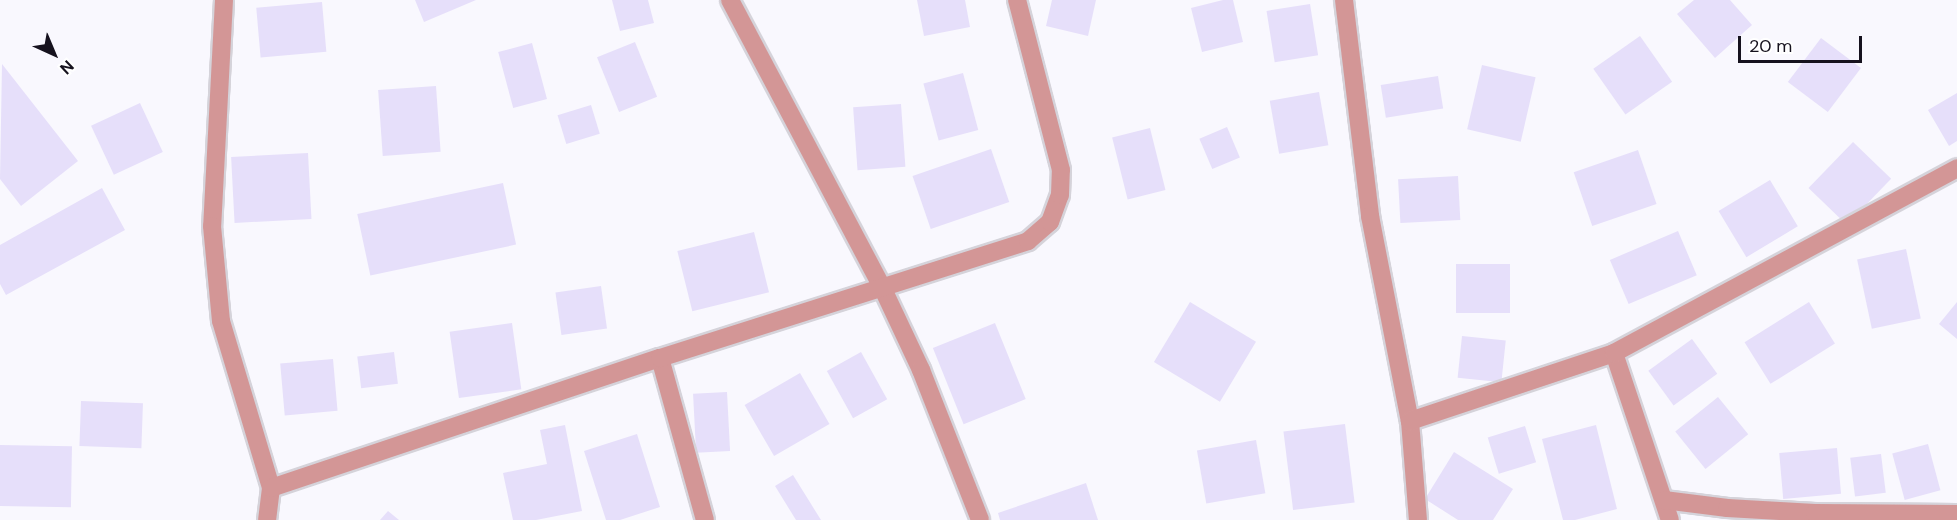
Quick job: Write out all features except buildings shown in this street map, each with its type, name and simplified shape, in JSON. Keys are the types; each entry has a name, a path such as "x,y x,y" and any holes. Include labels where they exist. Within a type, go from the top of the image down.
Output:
{"street":[{"path":"224,0 212,226 221,321 271,488 267,520"},
{"path":"730,0 882,287 921,370 980,520"},
{"path":"271,488 660,358 1028,241 1050,222 1060,195 1061,170 1017,0"},
{"path":"1344,0 1370,216 1410,421 1418,520"},
{"path":"1410,421 1614,353 1957,168"},
{"path":"1614,353 1670,520"},
{"path":"660,358 705,520"},
{"path":"1664,500 1727,508 1815,513 1957,514"}]}
